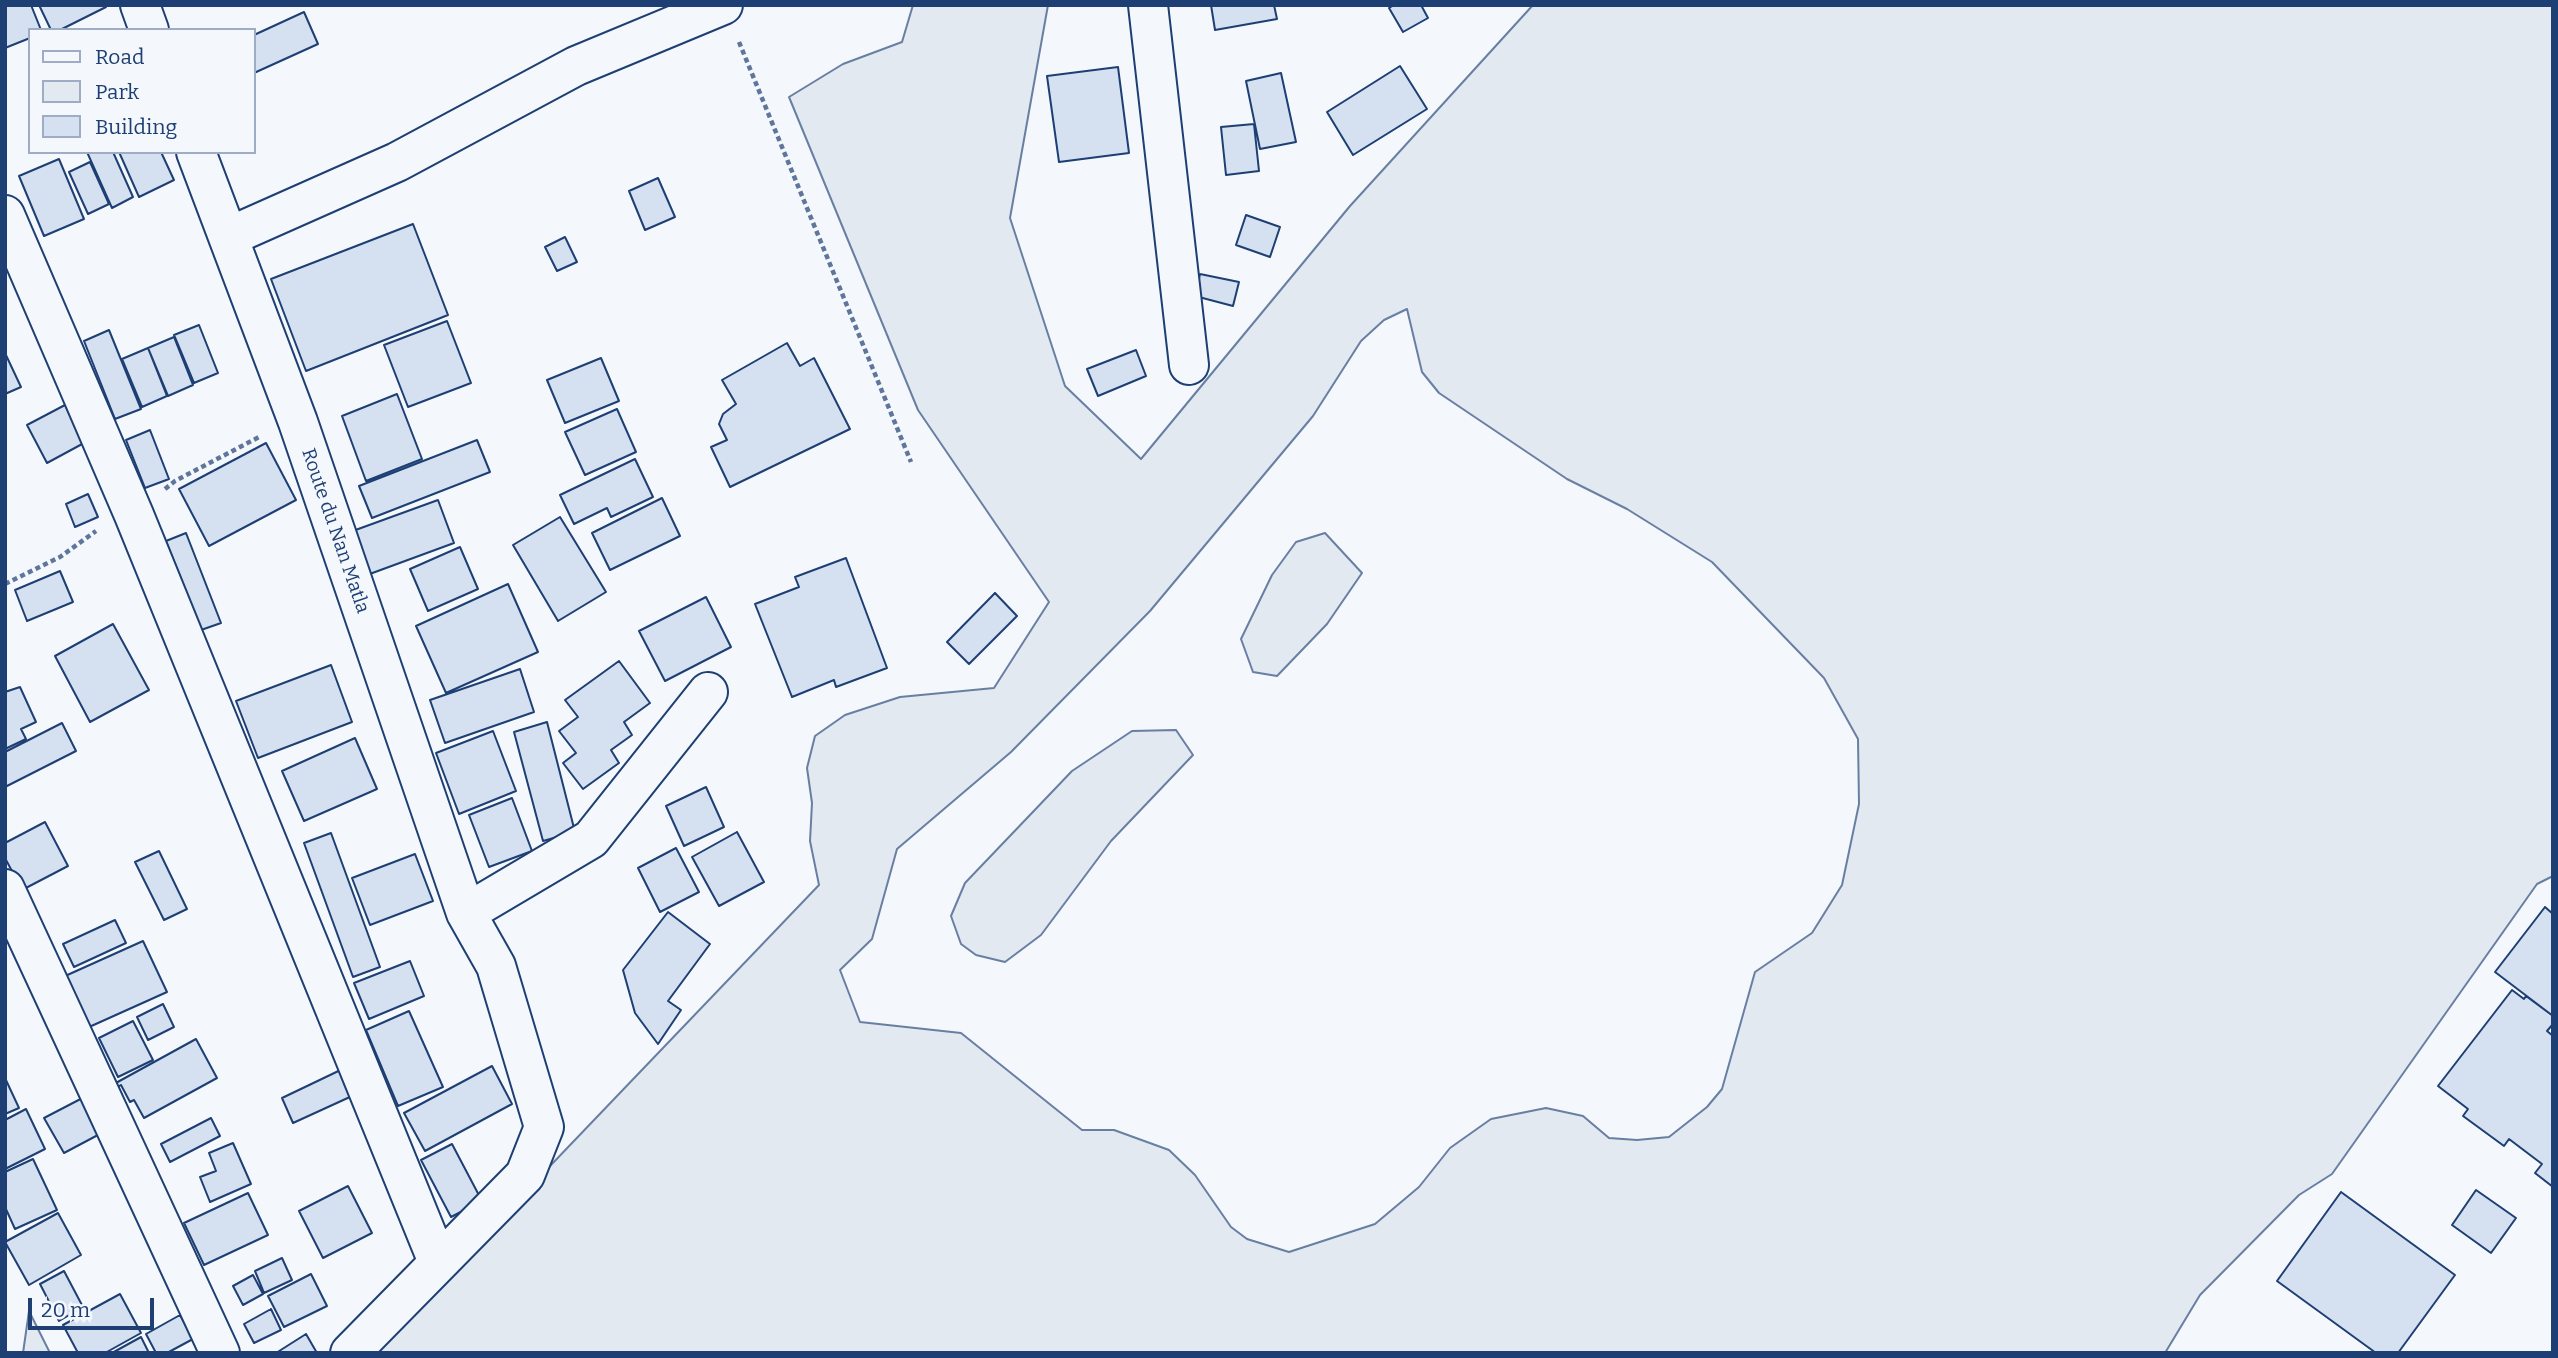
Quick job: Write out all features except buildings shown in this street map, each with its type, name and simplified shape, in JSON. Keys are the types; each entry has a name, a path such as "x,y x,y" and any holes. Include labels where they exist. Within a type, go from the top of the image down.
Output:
{"street":[{"path":"140,5 148,28"},
{"path":"1148,5 1189,365"},
{"path":"228,237 397,162 576,66 728,18"},
{"name":"Route du Nan Matla","path":"197,154 298,422 466,913 496,966 544,1127 525,1175 350,1353"},
{"path":"5,215 135,515 438,1262"},
{"path":"466,913 591,839 709,692"},
{"path":"5,889 220,1353"}],"path":[{"path":"728,18 911,462"}],"green space":[{"path":"913,5 1048,5 1010,218 1065,386 1141,459 1350,206 1533,5 2553,5 2553,876 2537,884 2332,1174 2299,1195 2200,1295 2165,1353 371,1353 819,885 810,841 812,803 807,768 815,736 845,715 900,697 994,688 1049,602 918,410 789,97 843,64 902,42","holes":["1407,309 1422,372 1439,393 1567,479 1627,509 1712,562 1824,678 1858,739 1859,804 1842,885 1812,933 1755,972 1722,1089 1707,1107 1669,1137 1637,1140 1609,1138 1583,1116 1546,1108 1491,1119 1450,1148 1419,1187 1375,1224 1289,1252 1247,1239 1231,1227 1195,1175 1169,1150 1114,1130 1082,1130 961,1033 860,1022 840,970 872,939 897,849 1011,752 1150,611 1313,416 1361,341 1384,320"]},
{"path":"1325,533 1362,573 1327,624 1277,676 1253,672 1241,639 1272,575 1296,542"},
{"path":"1176,730 1193,755 1111,841 1041,935 1005,962 976,955 961,944 951,916 965,883 1072,771 1132,731"},
{"path":"29,1311 50,1353 23,1353"}]}
